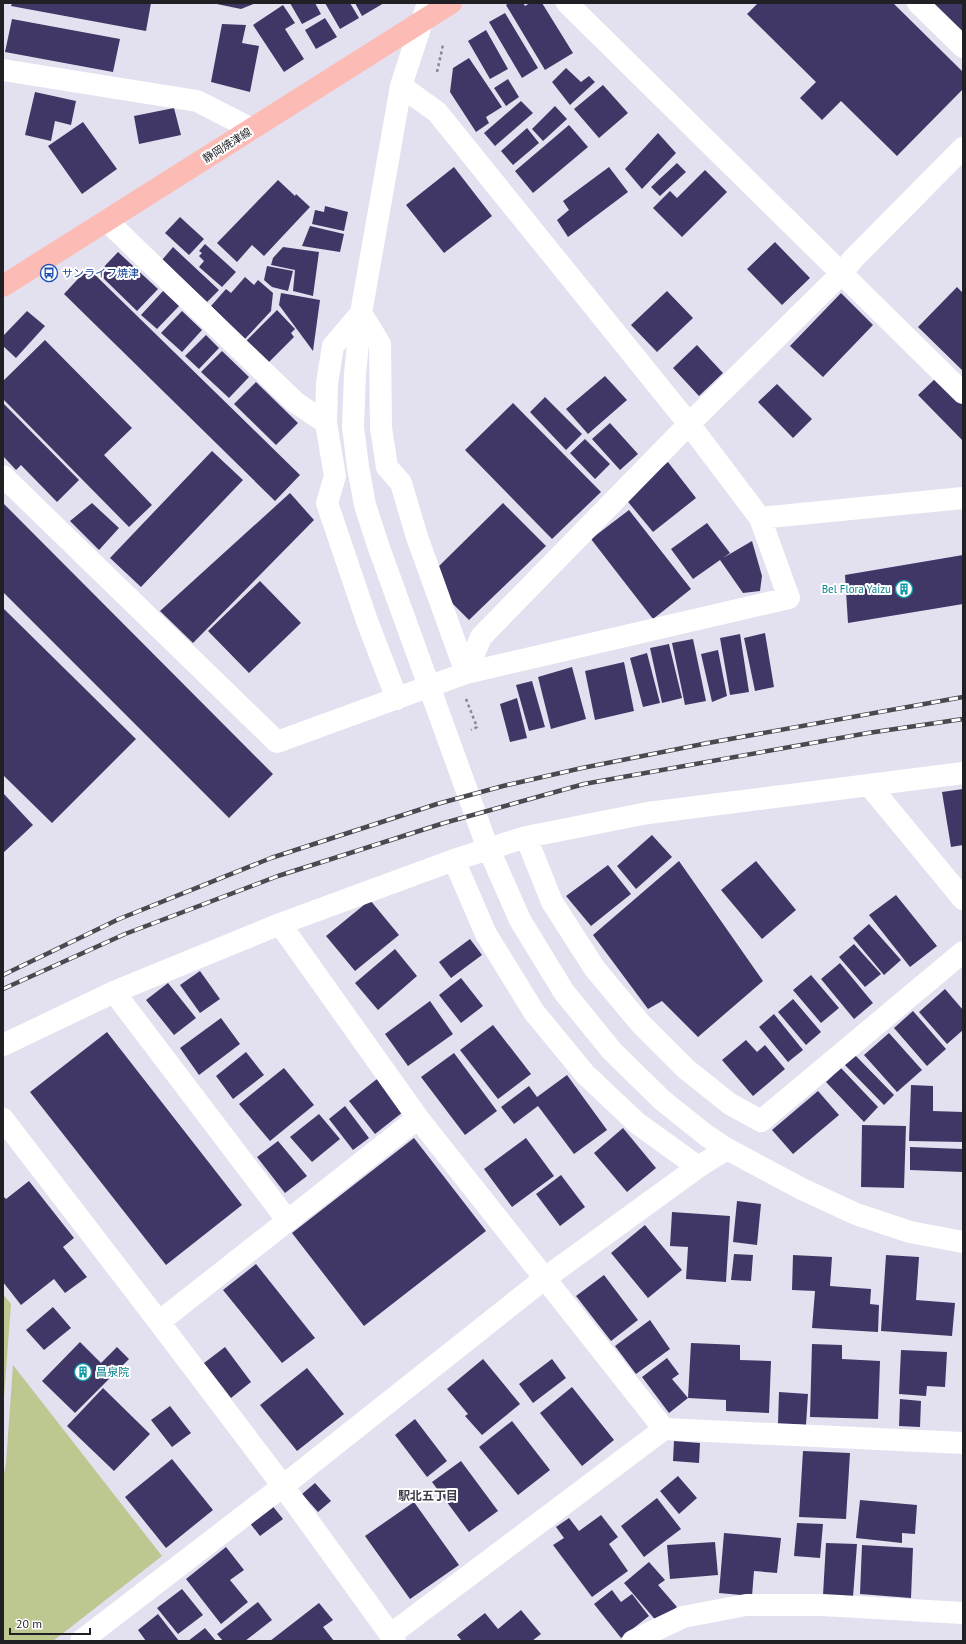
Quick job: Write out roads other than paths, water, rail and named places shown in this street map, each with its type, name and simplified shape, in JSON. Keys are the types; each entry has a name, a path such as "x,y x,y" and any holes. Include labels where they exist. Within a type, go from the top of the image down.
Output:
{"main road":[{"name":"静岡焼津線","path":"3,286 252,129 425,12 451,3"}],"street":[{"path":"567,3 963,393"},
{"path":"918,3 963,47"},
{"path":"425,12 401,86 361,313 355,374 353,427 365,505 379,548 484,838 520,920 564,992 612,1051 662,1100 707,1136 727,1149 802,1189 856,1214 910,1232 963,1242"},
{"path":"3,70 197,101 252,129"},
{"path":"3,476 277,742 400,698 789,598 760,518 689,424 437,112 401,86"},
{"path":"463,682 481,637 689,424 842,273 963,148"},
{"path":"107,221 295,402 326,423"},
{"path":"361,313 333,346 326,383 326,423 335,476 327,504 367,621 400,698"},
{"path":"361,313 380,344 381,428 387,467 401,483 463,682"},
{"path":"760,518 963,498"},
{"path":"3,1045 114,992 280,924 457,859 523,838 648,813 963,773"},
{"path":"869,784 963,899"},
{"path":"523,838 552,902 595,969 641,1024 686,1069 730,1104 761,1121 963,952"},
{"path":"457,859 486,934 534,1012 585,1074 637,1123 698,1167"},
{"path":"280,924 418,1118 664,1429"},
{"path":"114,992 288,1221"},
{"path":"159,1322 418,1118"},
{"path":"3,1119 283,1486 393,1638 664,1429 963,1443"},
{"path":"81,1641 283,1486 544,1279 698,1167 727,1149"},
{"path":"633,1641 683,1617 746,1605 822,1605 963,1613"}],"railway":[{"path":"3,975 119,919 271,858 437,804 503,786 582,768 708,743 963,697"},
{"path":"3,989 125,934 278,876 444,823 584,784 868,733 963,719"}],"place":[{"name":"サンライフ焼津","path":"49,273"},
{"name":"Bel Flora Yaizu","path":"904,589"},
{"name":"昌泉院","path":"83,1372"}],"district":[{"name":"駅北五丁目","path":"428,1495"}]}
